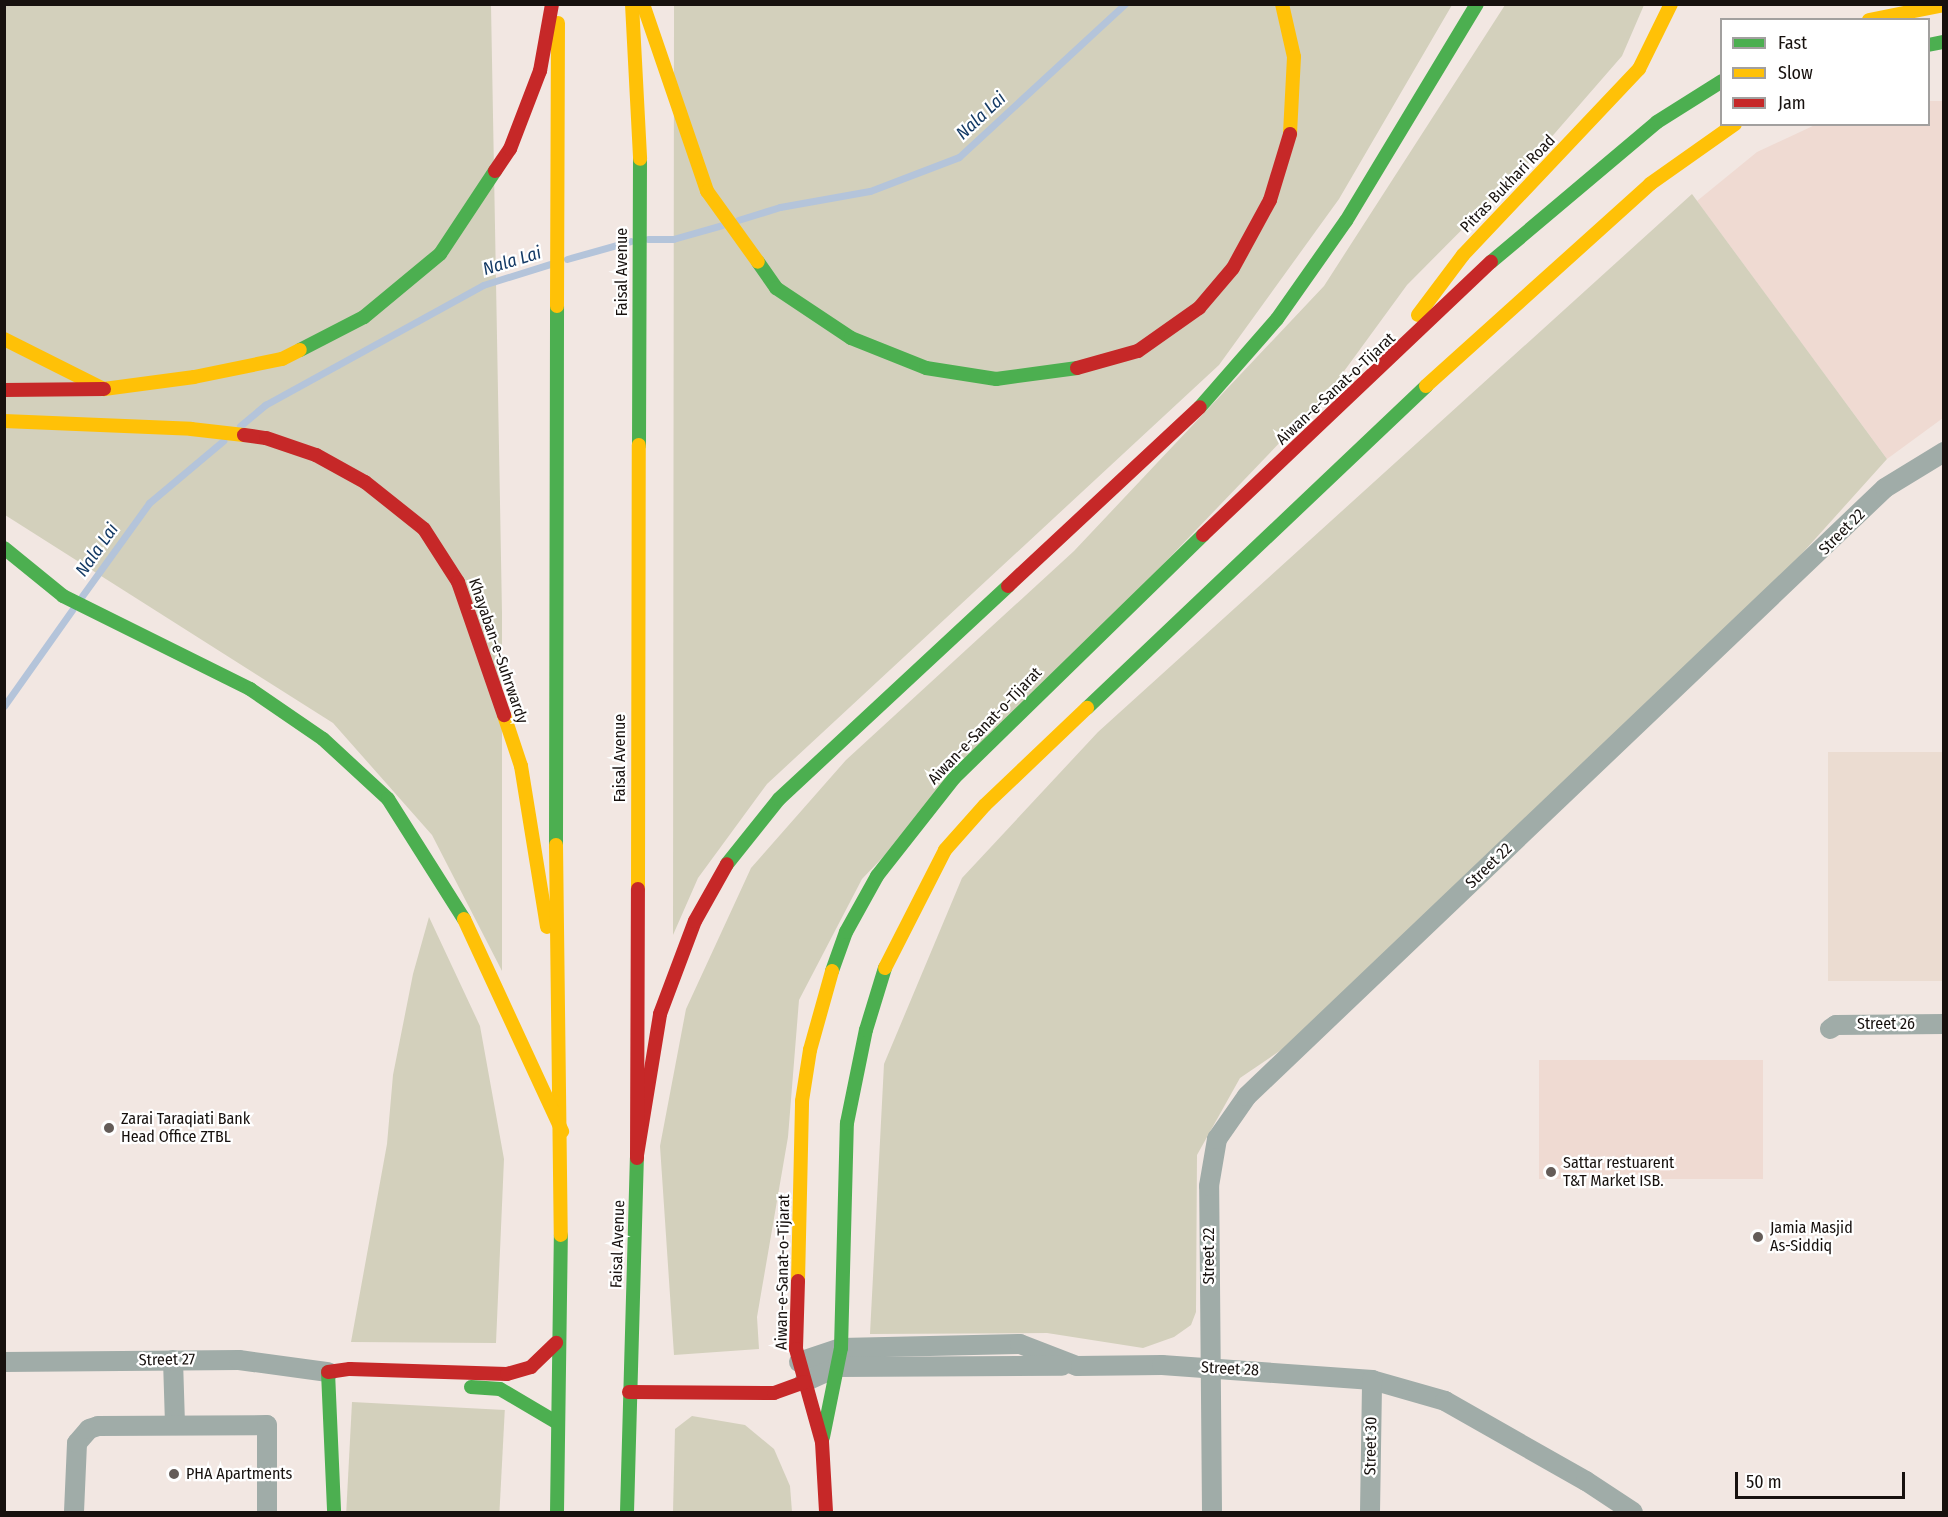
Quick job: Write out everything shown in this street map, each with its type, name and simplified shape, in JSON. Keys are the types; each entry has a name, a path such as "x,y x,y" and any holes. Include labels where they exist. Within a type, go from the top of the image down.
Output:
{"main road":[{"path":"4,390 104,389 282,359 364,317 440,254 510,149 540,71 552,4"},
{"path":"557,1512 556,1343 562,1131 556,983 558,4"},
{"name":"Faisal Avenue","path":"627,1512 637,1155 640,140 632,4"},
{"path":"643,4 707,191 776,288 851,338 926,369 996,379 1068,371 1138,351 1199,308 1233,268 1256,230 1283,168 1291,131 1294,57 1282,4"},
{"path":"637,1155 660,1014 695,921 734,852 779,800 1204,403 1277,320 1346,221 1476,4"},
{"name":"Pitras Bukhari Road","path":"1364,386 1463,255 1639,69 1671,4"},
{"path":"1879,18 1944,5"},
{"name":"Aiwan-e-Sanat-o-Tijarat","path":"822,1442 796,1349 804,1217 802,1101 810,1050 846,933 877,876 954,778 1092,641 1364,386 1518,237 1623,148 1685,102 1720,82"},
{"path":"826,1512 822,1442 839,1358 835,1218 847,1123 878,982 945,850 985,805 1473,341 1643,175 1731,126"},
{"path":"1623,148 1643,175"},
{"path":"4,339 104,389"},
{"name":"Khayaban-e-Suhrwardy","path":"4,421 191,429 266,438 316,455 365,482 424,529 458,582 521,766 556,983"},
{"path":"4,548 63,596 200,660 250,689 323,739 388,800 470,927 562,1131"},
{"path":"328,1372 350,1369 507,1374 531,1367 556,1343"},
{"path":"328,1372 354,1380 500,1389 556,1422"},
{"path":"328,1372 334,1512"},
{"path":"629,1392 774,1394 804,1382"}],"street":[{"name":"Street 22","path":"1212,1512 1209,1186 1217,1139 1247,1096 1886,488 1944,452"},
{"name":"Street 26","path":"1830,1029 1836,1025 1944,1024"},
{"name":"Street 28","path":"799,1362 1020,1344 1077,1366 1209,1369 1372,1380 1445,1401 1586,1481 1632,1512"},
{"path":"804,1382 839,1358"},
{"path":"173,1360 175,1425"},
{"name":"Street 27","path":"4,1362 239,1360 328,1372"},
{"name":"Street 30","path":"1370,1512 1372,1380"},
{"path":"74,1512 77,1443 89,1430 98,1426 175,1425 267,1425 267,1512"}],"shaded area":[{"path":"4,5 491,5 502,613 502,971 432,835 333,723 5,515"},
{"path":"674,5 1452,5 1339,199 1219,365 767,784 698,878 673,935"},
{"path":"1505,5 1644,5 1622,56 1535,156 1407,285 1331,389 862,879 799,1000 788,1137 757,1317 759,1349 674,1355 660,1146 686,1009 751,868 846,760 1074,551 1324,286"},
{"path":"1930,101 1943,101 1943,418 1887,459 1697,201 1757,152 1813,126 1930,126"},
{"path":"1692,194 1887,459 1798,558 1331,1016 1240,1078 1197,1155 1196,1312 1191,1325 1174,1337 1143,1348 1047,1333 870,1334 884,1064 962,878 1098,732"},
{"path":"1828,752 1943,752 1943,981 1828,981"},
{"path":"429,917 480,1026 504,1159 496,1343 351,1342 387,1144 393,1075 413,974"},
{"path":"1539,1060 1763,1060 1763,1179 1539,1179"},
{"path":"352,1402 505,1410 499,1512 346,1512"},
{"path":"692,1416 745,1425 774,1449 790,1486 792,1512 673,1512 675,1429"}],"waterway":[{"name":"Nala Lai","path":"738,220 780,207 870,191 959,157 1125,4"},
{"name":"Nala Lai","path":"648,239 673,239 722,225"},
{"name":"Nala Lai","path":"567,259 631,241"},
{"name":"Nala Lai","path":"240,426 265,405 483,285 550,264"},
{"name":"Nala Lai","path":"82,596 149,503 223,441"},
{"name":"Nala Lai","path":"4,706 72,610"}],"traffic: fast":[{"path":"1200,407 1277,319 1346,221 1477,4"},
{"path":"1930,45 1944,42"},
{"path":"1491,262 1657,122 1720,82"},
{"path":"639,445 640,159"},
{"path":"300,350 364,317 440,254 495,171"},
{"path":"758,262 776,288 851,338 926,368 996,379 1077,368"},
{"path":"556,845 557,306"},
{"path":"1087,708 1426,386"},
{"path":"832,971 846,932 877,876 954,778 1203,535"},
{"path":"4,548 63,596 250,689 323,739 388,799 464,919"},
{"path":"727,864 779,799 1008,586"},
{"path":"823,1437 841,1348 847,1123 866,1030 885,968"},
{"path":"627,1512 637,1158"},
{"path":"557,1512 561,1235"},
{"path":"328,1372 334,1512"},
{"path":"471,1387 500,1389 556,1422"}],"traffic: slow":[{"path":"632,4 640,159"},
{"path":"643,4 707,191 758,262"},
{"path":"1282,4 1294,57 1290,134"},
{"path":"1418,315 1463,255 1639,69 1671,4"},
{"path":"1879,18 1944,5"},
{"path":"557,306 558,23"},
{"path":"1426,386 1650,184 1732,126"},
{"path":"4,339 104,389 194,377 282,359 300,350"},
{"path":"4,421 191,429 244,435"},
{"path":"638,889 639,445"},
{"path":"885,968 945,850 985,805 1087,708"},
{"path":"504,715 521,766 547,927"},
{"path":"556,845 561,1235"},
{"path":"464,919 562,1131"},
{"path":"798,1281 802,1101 810,1050 832,971"}],"traffic: jam":[{"path":"495,171 510,149 540,71 552,4"},
{"path":"1077,368 1138,351 1199,308 1233,268 1270,200 1290,134"},
{"path":"1203,535 1491,262"},
{"path":"4,390 104,389"},
{"path":"1008,586 1200,407"},
{"path":"244,435 266,438 316,455 365,482 424,529 458,582 504,715"},
{"path":"637,1155 660,1014 695,921 727,864"},
{"path":"637,1158 638,889"},
{"path":"798,1281 796,1349 822,1442 826,1512"},
{"path":"328,1372 350,1369 507,1374 531,1367 556,1343"},
{"path":"629,1392 774,1393 804,1382"}],"place":[{"name":"Zarai Taraqiati Bank Head Office ZTBL","path":"109,1128"},
{"name":"Sattar restuarent T&T Market ISB.","path":"1551,1172"},
{"name":"Jamia Masjid As-Siddiq","path":"1758,1237"},
{"name":"PHA Apartments","path":"174,1474"}]}
